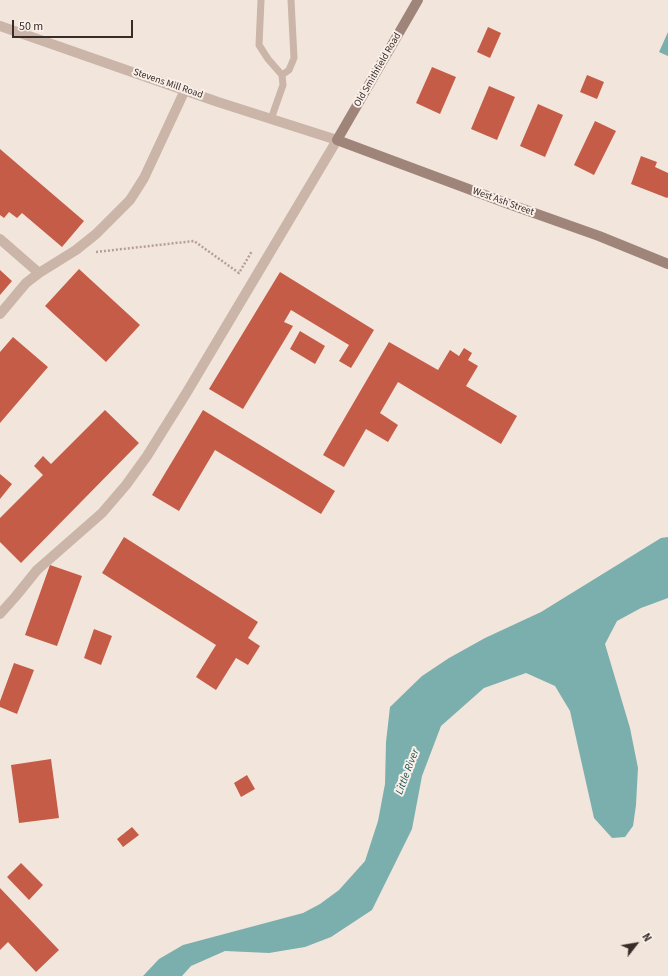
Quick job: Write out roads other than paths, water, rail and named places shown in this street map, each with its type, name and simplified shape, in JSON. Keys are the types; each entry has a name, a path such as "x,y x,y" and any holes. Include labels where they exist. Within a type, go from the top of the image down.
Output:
{"main road":[{"name":"Old Smithfield Road","path":"337,140 418,0"},
{"name":"West Ash Street","path":"337,140 599,236 668,264"}],"street":[{"name":"Stevens Mill Road","path":"0,26 185,90 337,140"},
{"path":"0,314 26,284 39,273 76,250 96,234 130,200 144,178 185,90"},
{"path":"0,614 37,570 102,514 126,486 147,456 191,385 337,140"},
{"path":"0,238 39,273"}],"lane":[{"path":"261,0 258,46 282,75 283,85 271,119"},
{"path":"282,75 289,70 294,58 291,0"}],"water":[{"path":"668,32 668,56 659,52"},
{"name":"Little River","path":"668,537 668,598 641,608 617,621 605,644 630,728 638,768 633,826 625,837 612,838 594,818 570,711 555,686 526,673 484,688 441,726 422,776 412,829 372,910 331,937 305,947 269,953 225,951 191,966 182,976 143,976 159,959 183,945 303,913 320,904 339,890 365,861 378,821 385,784 386,742 390,707 422,676 449,658 485,638 541,612 661,538"}]}
